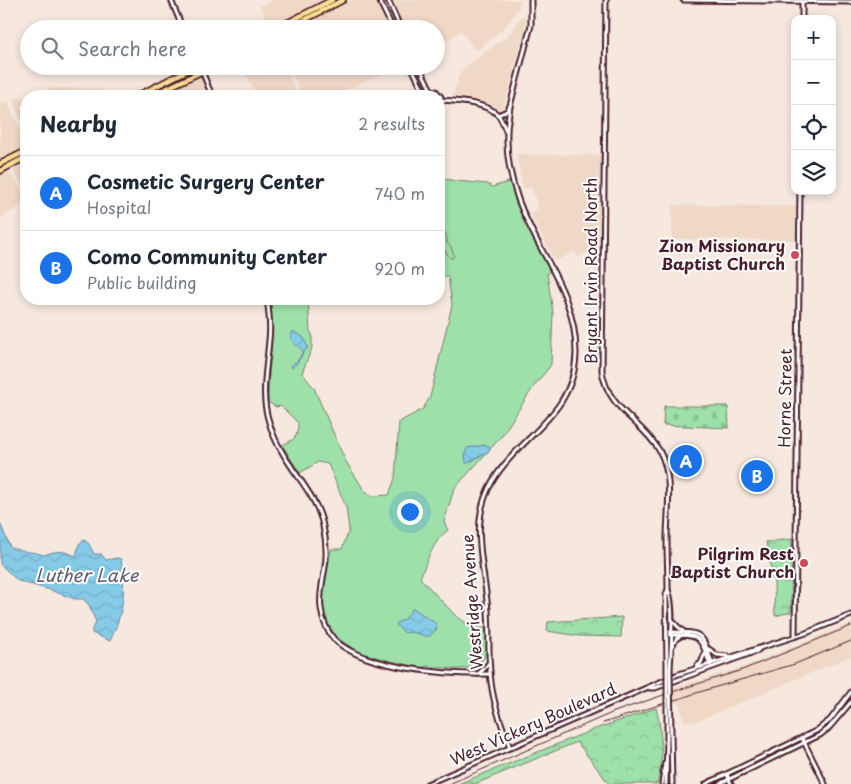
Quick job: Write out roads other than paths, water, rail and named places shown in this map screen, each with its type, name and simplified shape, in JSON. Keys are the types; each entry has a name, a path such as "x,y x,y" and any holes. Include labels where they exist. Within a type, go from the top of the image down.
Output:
{"main road":[{"path":"293,20 332,0"},
{"path":"303,20 343,0"},
{"path":"316,13 327,6 327,3"},
{"path":"151,90 184,75"},
{"path":"162,90 188,75"},
{"path":"0,164 20,154"},
{"path":"1,170 20,160"}],"street":[{"path":"171,0 179,20"},
{"path":"379,0 389,20"},
{"path":"388,0 397,20"},
{"name":"Westridge Avenue","path":"510,748 496,706 490,674 488,610 478,529 483,502 492,481 505,463 560,405 572,377 576,358 570,314 562,288 526,217 518,198 510,167 507,132 510,106 529,33 532,14 531,0"},
{"name":"Bryant Irvin Road North","path":"606,0 602,371 606,387 613,400 652,441 664,463 668,481 668,590 666,594 671,649 668,669"},
{"path":"684,0 851,2"},
{"path":"802,1 802,15"},
{"path":"203,75 209,90"},
{"path":"415,75 422,90"},
{"path":"424,75 431,90"},
{"path":"445,100 470,103 498,115 507,132"},
{"path":"498,115 507,111 510,106"},
{"name":"Horne Street","path":"795,636 800,195"},
{"path":"267,305 270,331 264,386 266,410 280,450 315,502 323,525 326,557 320,606 322,618 330,634 346,648 370,659 415,669 476,675 490,674"},
{"name":"Bryant Irvin Road North","path":"668,590 670,594 671,619 668,669"},
{"name":"West Vickery Boulevard","path":"427,784 650,688 655,688 730,656 795,636 851,615"},
{"path":"671,619 686,634 698,638 712,665"},
{"path":"669,633 698,634 717,655 730,656"},
{"path":"671,649 677,638 686,634"},
{"path":"707,646 712,665"},
{"name":"West Vickery Boulevard","path":"650,688 654,684 757,651 759,648"},
{"path":"684,673 701,663 706,652"},
{"path":"476,675 484,670 489,662"},
{"path":"668,669 669,734 673,784"},
{"path":"706,783 763,758 816,731 830,720 851,692"},
{"path":"719,784 828,729 851,702"},
{"path":"836,712 840,715"},
{"path":"662,784 669,734"},
{"path":"802,738 825,784"},
{"path":"752,768 763,758"},
{"path":"665,760 666,784"},
{"path":"726,774 731,784"}],"water":[{"path":"293,331 304,338 308,348 292,368 291,366 299,359 303,351 292,341 291,335"},
{"path":"486,445 490,447 488,452 466,463 465,454 467,448"},
{"name":"Luther Lake","path":"0,523 10,547 14,549 44,555 60,551 76,556 79,544 84,540 89,544 94,554 101,554 106,560 121,559 123,601 110,641 92,633 96,622 89,605 83,599 75,599 18,581 0,564"},
{"path":"413,608 435,623 437,630 430,636 412,632 405,633 396,625 405,619"}],"railway":[{"path":"449,784 614,712 742,670 851,626"},
{"path":"603,723 795,664 851,641"}],"place":[{"name":"Zion Missionary Baptist Church","path":"795,255"},
{"name":"Cosmetic Surgery Center","path":"686,461"},
{"name":"Como Community Center","path":"757,476"},
{"name":"Pilgrim Rest Baptist Church","path":"804,563"}]}
